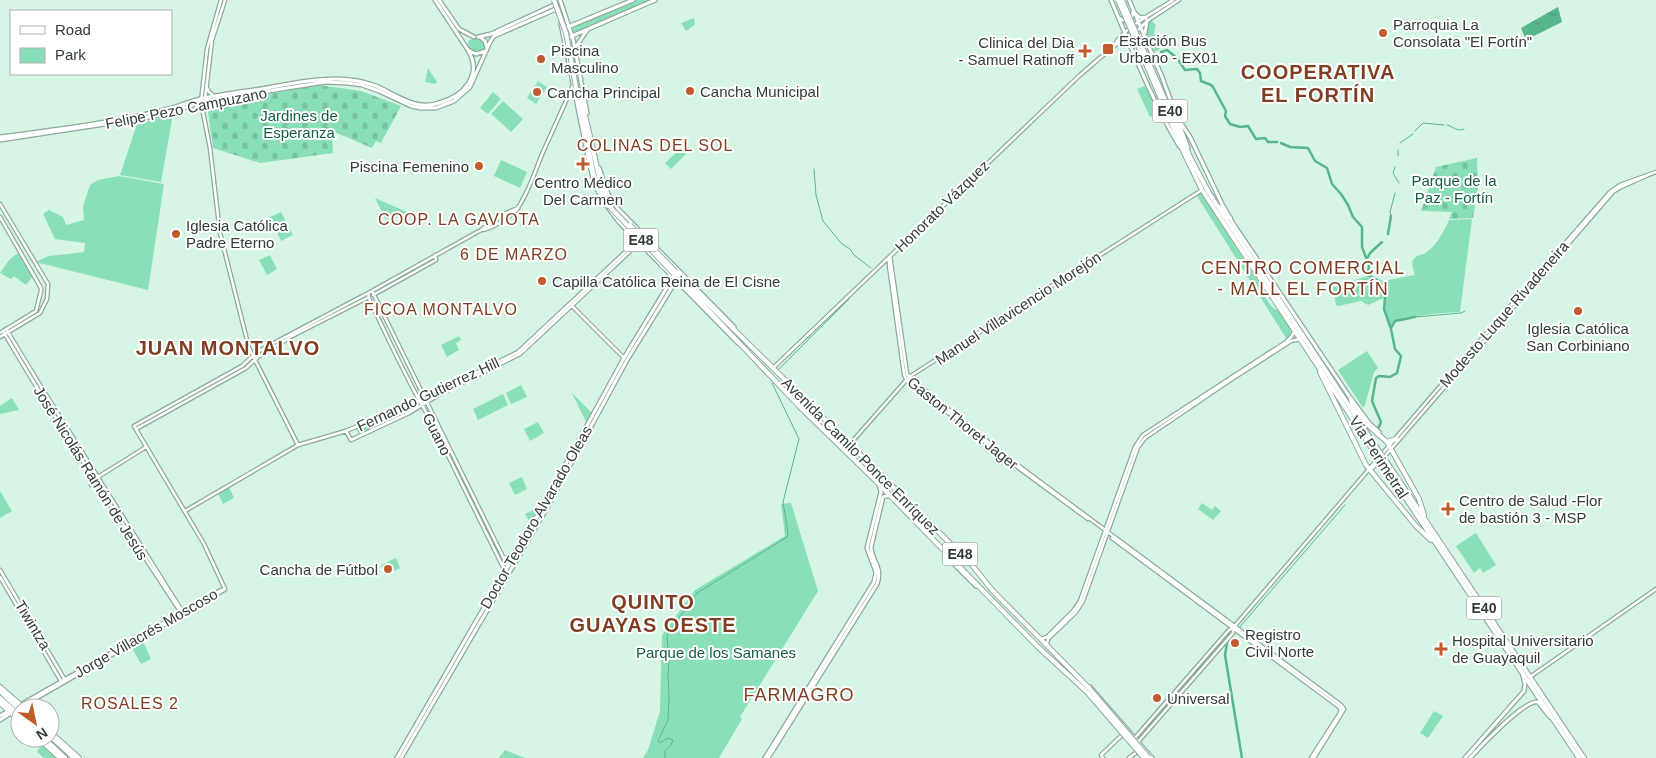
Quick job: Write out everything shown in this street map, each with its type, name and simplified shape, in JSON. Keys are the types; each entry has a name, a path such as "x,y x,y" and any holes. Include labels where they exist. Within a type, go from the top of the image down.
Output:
{"main road":[{"path":"435,0 467,49 478,54 487,49 494,36 521,22"},
{"path":"439,0 460,29 485,41 487,49"},
{"name":"Avenida Camilo Ponce Enríquez","path":"556,0 562,6 572,36 581,100 581,113 594,176 610,205 790,398 999,606 1086,689 1143,758"},
{"name":"Avenida Camilo Ponce Enríquez","path":"556,0 555,7 576,86 585,108 604,184 614,203 644,236 760,353 760,357"},
{"name":"Avenida Camilo Ponce Enríquez","path":"556,0 566,33 576,86 577,105 581,113 601,185 610,205"},
{"path":"562,29 633,0"},
{"path":"565,39 655,0"},
{"name":"Vía Perimetral","path":"1112,0 1169,130 1184,154"},
{"name":"Vía Perimetral","path":"1118,0 1191,159 1213,200 1355,415 1436,545 1579,758"},
{"name":"Vía Perimetral","path":"1122,0 1184,154 1202,190 1300,339 1377,451"},
{"name":"Vía Perimetral","path":"1129,0 1179,120 1191,159"},
{"path":"467,49 466,40 487,35 555,7 562,6"},
{"path":"1119,17 1122,20 1129,20 1133,10"},
{"path":"1133,10 1139,17 1146,20 1144,28 1148,43"},
{"path":"559,18 564,18 566,15"},
{"path":"568,56 570,51 575,51 588,29"},
{"path":"1133,50 1133,45 1137,40 1144,40 1148,43"},
{"name":"Felipe Pezo Campuzano","path":"0,138 160,115 214,96 312,80 350,80 371,84 412,103 434,104 456,96 470,81 474,67 467,49"},
{"name":"Felipe Pezo Campuzano","path":"203,100 314,83 337,82 369,87 416,107 436,108 451,103 466,91 473,82 487,49"},
{"name":"Avenida Camilo Ponce Enríquez","path":"576,86 580,93 581,113 594,182 599,193 611,213 662,266"},
{"path":"577,105 581,100 580,93"},
{"path":"581,113 585,108"},
{"name":"Vía Perimetral","path":"1179,120 1190,137 1230,218 1351,399 1369,423 1387,442"},
{"path":"598,186 599,193"},
{"path":"1213,200 1230,218"},
{"path":"631,234 636,234 638,229"},
{"path":"645,248 646,244 651,243"},
{"path":"662,266 673,274"},
{"name":"Avenida Camilo Ponce Enríquez","path":"673,274 689,285 972,565 992,590 1150,758"},
{"name":"Avenida Camilo Ponce Enríquez","path":"673,274 681,286 743,348"},
{"name":"Doctor Teodoro Alvarado Oleas","path":"401,758 507,572 624,358 669,284 673,274"},
{"name":"Doctor Teodoro Alvarado Oleas","path":"509,568 552,498 639,339 672,287 676,284 681,286"},
{"path":"689,285 697,289 702,298"},
{"path":"1312,342 1312,350"},
{"path":"1313,358 1366,465 1416,526 1436,545"},
{"path":"790,398 796,396 796,391"},
{"path":"1344,399 1387,442 1419,499 1426,521"},
{"path":"1351,399 1355,415"},
{"path":"799,406 800,401 805,400"},
{"path":"1387,442 1396,439"},
{"name":"Vía Perimetral","path":"1382,460 1426,521 1584,758"},
{"path":"766,758 874,582 876,572 867,548 881,492 878,484"},
{"path":"766,758 877,584 880,577 871,547 883,497 890,496"},
{"name":"Doctor Teodoro Alvarado Oleas","path":"397,758 507,572"},
{"path":"1465,758 1524,691 1523,676"},
{"path":"0,687 10,700"},
{"name":"Avenida Camilo Ponce Enríquez","path":"1086,689 1098,694 1150,758"},
{"name":"Avenida Camilo Ponce Enríquez","path":"1086,689 1122,735 1143,758"},
{"path":"0,691 10,702"},
{"path":"1470,758 1506,722 1531,702 1538,702 1550,717 1554,719"},
{"path":"1122,735 1126,732 1125,726"},
{"path":"60,741 79,758"},
{"path":"60,745 74,758"},
{"path":"1137,752 1138,747 1142,746"},
{"path":"49,748 60,758"},
{"path":"54,748 65,758"}],"street":[{"path":"203,100 212,40 223,0"},
{"path":"223,0 207,49 203,100 220,233 246,339 298,445"},
{"name":"Honorato Vázquez","path":"1126,34 1134,34 1146,20 1173,0"},
{"name":"Honorato Vázquez","path":"772,369 1079,76 1115,45 1131,26 1146,20 1179,0"},
{"path":"206,86 208,92 214,96"},
{"path":"373,293 435,255 512,215 518,208 534,176 576,86"},
{"name":"Modesto Luque Rivadeneira","path":"1130,744 1390,448 1581,225 1617,189 1656,172"},
{"name":"Manuel Villavicencio Morejón","path":"850,445 908,378 1202,190"},
{"path":"0,204 48,284 46,299 40,313 5,332"},
{"path":"0,217 41,288 36,311 0,337"},
{"name":"Modesto Luque Rivadeneira","path":"1390,448 1590,217"},
{"path":"1578,233 1581,225"},
{"name":"Fernando Gutierrez Hill","path":"346,432 351,440 520,354 644,236"},
{"name":"Fernando Gutierrez Hill","path":"185,511 298,445 346,432 425,398 523,349 638,242"},
{"path":"185,511 135,427 246,368 254,358 300,332 436,260 435,255"},
{"name":"Gaston Thoret Jager","path":"890,256 889,265 904,374 1006,459 1342,708 1343,712 1312,758"},
{"path":"1542,274 1543,269"},
{"name":"Guano","path":"373,293 509,568"},
{"name":"Guano","path":"369,295 418,400 507,572"},
{"path":"572,306 624,358"},
{"path":"1046,646 1048,639 1076,612 1083,601 1135,447 1143,435 1290,339 1294,330"},
{"name":"José Nicolás Ramón de Jesús","path":"5,332 157,576 183,613"},
{"path":"1040,639 1047,637 1074,610 1080,601 1138,447 1145,438 1264,358 1291,341 1300,339"},
{"path":"424,410 430,408"},
{"path":"91,484 97,478 146,447"},
{"name":"Jorge Villacrés Moscoso","path":"35,698 225,589 204,544 185,511"},
{"path":"503,557 506,558 518,550"},
{"name":"Tiwintza","path":"0,570 30,625"},
{"name":"Tiwintza","path":"0,577 64,681"},
{"path":"1530,676 1656,589"},
{"name":"Modesto Luque Rivadeneira","path":"1133,747 1227,639 1234,627"},
{"path":"1102,756 1122,735"},
{"path":"1129,758 1137,752"}],"green space":[{"path":"635,0 652,0 574,34 572,27"},
{"path":"694,18 695,25 686,31 681,23"},
{"path":"1151,19 1156,26 1156,41 1160,49 1155,52 1146,33 1148,22"},
{"path":"474,38 483,41 485,46 483,51 479,53 469,48 468,41"},
{"path":"428,68 437,82 435,84 425,82"},
{"name":"Cancha Principal","path":"538,81 547,87 536,104 527,98"},
{"name":"Jardines de Esperanza","path":"319,85 361,91 401,106 381,143 376,141 372,148 332,131 333,153 260,163 213,148 207,105"},
{"path":"1145,86 1160,113 1150,117 1137,89"},
{"path":"493,92 501,99 488,114 480,108"},
{"path":"503,101 523,119 511,132 491,114"},
{"path":"173,114 161,182 120,175 137,124"},
{"path":"681,148 686,154 671,169 665,163"},
{"name":"Parque de la Paz - Fortín","path":"1477,158 1478,189 1473,218 1449,219 1452,212 1421,211 1436,167"},
{"path":"501,160 527,172 520,188 494,176"},
{"path":"119,176 164,184 148,290 35,262 49,256 84,252 85,243 55,239 43,214 49,210 63,217 66,225 84,220 83,206 90,185 98,180"},
{"path":"1201,193 1259,283 1262,293 1272,307 1280,312 1292,331 1288,339 1197,196"},
{"path":"375,198 407,212 387,222"},
{"path":"281,212 293,235 281,241 270,217"},
{"path":"1472,219 1460,312 1411,317 1395,321 1391,326 1384,307 1386,297 1368,305 1361,301 1336,305 1333,287 1371,275 1383,281 1415,275 1412,266 1413,260 1434,246 1449,220"},
{"path":"18,253 32,277 26,285 14,276 11,279 0,273 10,259"},
{"path":"270,255 277,269 267,275 259,260"},
{"path":"459,336 461,340 456,343 459,350 447,357 441,345"},
{"path":"1367,351 1378,368 1374,372 1363,408 1338,370"},
{"path":"521,385 527,397 511,404 506,393"},
{"path":"572,393 592,413 586,422"},
{"path":"503,394 508,405 478,420 473,409"},
{"path":"12,398 19,410 0,414 0,406"},
{"path":"415,402 418,404 417,407 359,435 356,429"},
{"path":"538,422 544,433 530,441 524,429"},
{"path":"522,477 527,489 515,495 509,483"},
{"path":"229,487 234,498 223,504 218,493"},
{"path":"0,491 12,511 0,518"},
{"name":"Parque de los Samanes","path":"791,503 818,591 740,717 742,719 719,758 643,758 648,750 660,711 662,635 695,590 785,536 781,504"},
{"path":"1202,503 1212,510 1215,506 1221,511 1213,520 1198,509"},
{"path":"541,506 530,523 525,514"},
{"path":"1476,533 1496,565 1483,573 1480,568 1474,573 1456,546"},
{"path":"396,558 400,568 385,575 381,565"},
{"path":"142,639 151,659 141,664 131,646"},
{"path":"1434,711 1443,716 1428,738 1420,733"},
{"path":"39,748 47,748 58,758 44,758 37,752"},
{"path":"505,750 525,758 499,758"}],"water":[{"path":"1558,7 1562,22 1526,40 1521,28"}],"waterway":[{"path":"1161,52 1167,50 1177,58 1185,70 1197,69 1200,73 1201,81 1213,87 1226,111 1225,116 1230,124 1240,127 1248,126 1256,139 1265,138 1268,142 1277,142"},
{"path":"1415,131 1423,123 1444,125"},
{"path":"1447,125 1457,130 1464,129"},
{"path":"1400,143 1413,134"},
{"path":"1281,143 1290,147 1308,148 1315,161 1327,168 1332,184 1341,194 1353,217 1362,227 1362,247 1369,265 1368,275 1382,286 1385,298 1384,309 1395,349 1401,356 1397,373 1390,377 1379,376 1376,378 1372,401 1381,422 1378,429"},
{"path":"1398,150 1398,156"},
{"path":"1395,167 1393,173 1399,183"},
{"path":"814,169 816,195 823,221 842,244 871,268"},
{"path":"1391,216 1390,212 1395,193"},
{"path":"1388,234 1391,216"},
{"path":"1368,257 1382,242"},
{"path":"779,369 849,299"},
{"path":"1415,317 1461,313 1465,311"},
{"path":"1391,328 1395,321 1415,317"},
{"path":"665,758 665,751 673,740 668,738 660,743 658,741 668,720 669,661 667,635 697,593 787,537 788,534 783,502 799,439 772,383"},
{"path":"1238,629 1345,505"},
{"path":"1227,643 1235,632"},
{"path":"1227,643 1225,655 1242,758"}],"place":[{"name":"Parroquia La Consolata \"El Fortín\"","path":"1383,33"},
{"name":"Estación Bus Urbano - EX01","path":"1108,49"},
{"name":"Clinica del Dia - Samuel Ratinoff","path":"1085,51"},
{"name":"Piscina Masculino","path":"541,59"},
{"name":"Cancha Municipal","path":"690,91"},
{"name":"Cancha Principal","path":"537,92"},
{"name":"Centro Médico Del Carmen","path":"583,164"},
{"name":"Piscina Femenino","path":"479,166"},
{"name":"Iglesia Católica Padre Eterno","path":"176,234"},
{"name":"Capilla Católica Reina de El Cisne","path":"542,281"},
{"name":"Iglesia Católica San Corbiniano","path":"1578,311"},
{"name":"Centro de Salud -Flor de bastión 3 - MSP","path":"1448,509"},
{"name":"Cancha de Fútbol","path":"388,569"},
{"name":"Registro Civil Norte","path":"1235,643"},
{"name":"Hospital Universitario de Guayaquil","path":"1441,649"},
{"name":"Universal","path":"1157,698"}],"district":[{"name":"COOPERATIVA EL FORTÍN","path":"1318,84"},
{"name":"COLINAS DEL SOL","path":"655,145"},
{"name":"COOP. LA GAVIOTA","path":"459,219"},
{"name":"6 DE MARZO","path":"514,254"},
{"name":"CENTRO COMERCIAL - MALL EL FORTÍN","path":"1303,278"},
{"name":"FICOA MONTALVO","path":"441,309"},
{"name":"JUAN MONTALVO","path":"228,348"},
{"name":"QUINTO GUAYAS OESTE","path":"653,614"},
{"name":"FARMAGRO","path":"799,695"},
{"name":"ROSALES 2","path":"130,703"}]}
